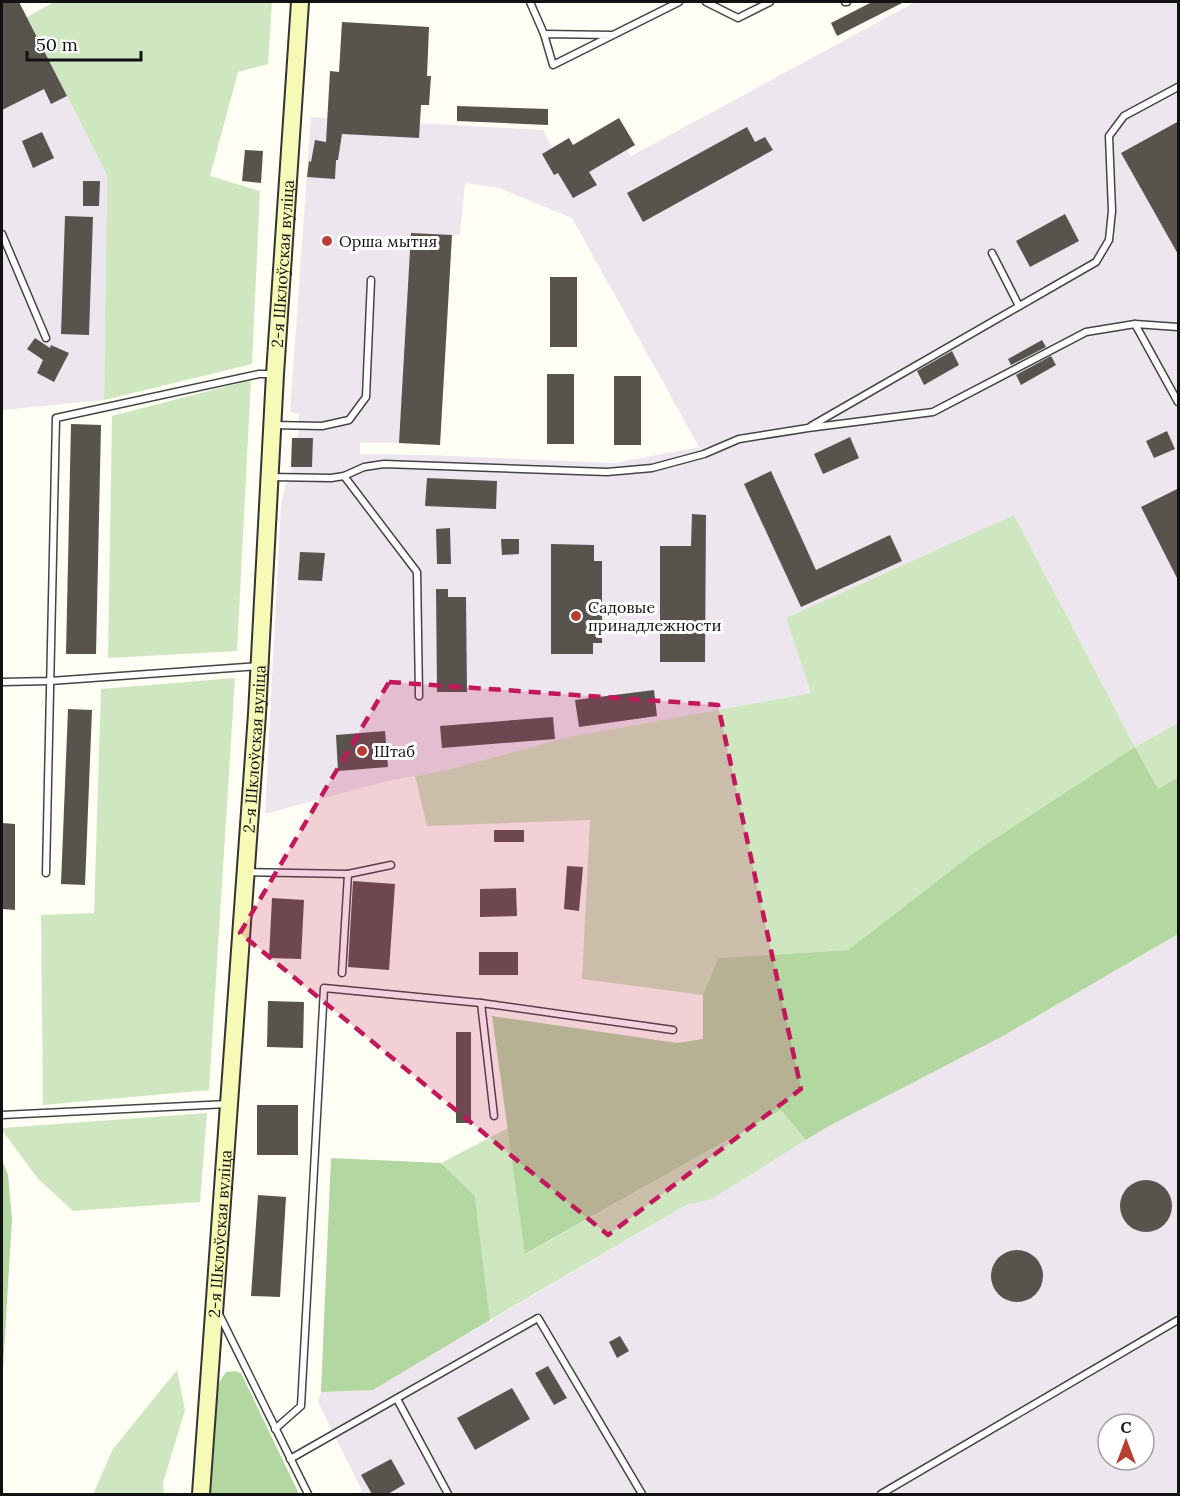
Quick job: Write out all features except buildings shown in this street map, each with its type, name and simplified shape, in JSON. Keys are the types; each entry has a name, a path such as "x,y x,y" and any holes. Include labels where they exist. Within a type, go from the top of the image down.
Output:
{"street":[{"name":"2-я Шклоўская вуліца","path":"201,1494 260,666 275,374 300,2"}],"lane":[{"path":"530,2 544,34 553,64 679,2"},
{"path":"706,2 738,18 770,2"},
{"path":"544,34 612,35"},
{"path":"808,428 1096,262 1109,240 1112,211 1109,136 1124,116 1179,87"},
{"path":"2,234 46,338"},
{"path":"992,253 1019,306"},
{"path":"272,424 322,426 349,420 366,397 371,280"},
{"path":"1135,324 1179,402"},
{"path":"269,477 345,476 364,467 384,464 607,472 652,468 704,454 739,439 933,412 1086,332 1135,324 1179,327"},
{"path":"46,873 56,418 259,374 275,374"},
{"path":"345,476 417,572 419,696"},
{"path":"2,682 50,681 260,666"},
{"path":"246,872 348,874 391,865"},
{"path":"342,973 348,874"},
{"path":"275,1429 301,1406 324,988 481,1003 673,1030"},
{"path":"481,1003 494,1116"},
{"path":"2,1115 228,1104"},
{"path":"216,1306 308,1494"},
{"path":"290,1459 538,1318 642,1494"},
{"path":"881,1494 1179,1320"},
{"path":"397,1399 448,1494"}],"highlighted area":[{"path":"389,682 718,705 801,1089 608,1235 240,933"}],"shaded area":[{"path":"2,2 19,2 107,175 104,400 2,410"},
{"path":"915,2 1178,2 1178,723 1135,747 1014,515 811,693 569,737 447,770 387,781 265,814 281,505 285,486 291,477 292,438 298,437 299,414 290,412 311,117 543,130 552,148 569,138 573,144 619,118 635,145 627,150 631,156","holes":["465,183 499,188 572,218 699,447 614,463 360,454 360,443 440,445 452,236 460,235"]},
{"path":"1178,934 1178,1494 356,1494 362,1491 318,1402 321,1392 373,1390 686,1205 712,1198 827,1127 1003,1036"}],"green space":[{"path":"54,2 272,2 268,64 238,72 210,176 260,191 252,364 104,400 107,175 27,17"},
{"path":"251,380 237,651 108,658 112,416"},
{"path":"1014,515 1135,747 976,851 848,950 718,958 703,995 582,979 590,820 427,826 415,776 447,770 569,737 811,693 786,618"},
{"path":"235,678 209,1090 43,1105 41,915 94,913 101,689"},
{"path":"1178,723 1178,777 1158,789 1135,747"},
{"path":"1135,747 1158,789 1178,777 1178,934 1003,1036 806,1140 781,1110 525,1254 492,1016 677,1043 703,1039 703,995 718,958 848,950 976,851"},
{"path":"781,1110 806,1140 712,1199 686,1205 490,1320 475,1196 441,1163 508,1128 526,1254"},
{"path":"207,1113 200,1202 73,1211 38,1179 2,1130 2,1128"},
{"path":"331,1158 441,1163 475,1196 490,1320 373,1390 321,1392"},
{"path":"2,1160 8,1175 12,1219 2,1385"},
{"path":"177,1370 185,1410 163,1483 164,1494 93,1494 113,1449"},
{"path":"226,1372 241,1373 299,1494 210,1494 216,1396 220,1381"}],"place":[{"name":"Орша мытня","path":"327,241"},
{"name":"Садовые принадлежности","path":"576,616"},
{"name":"Штаб","path":"362,751"}]}
